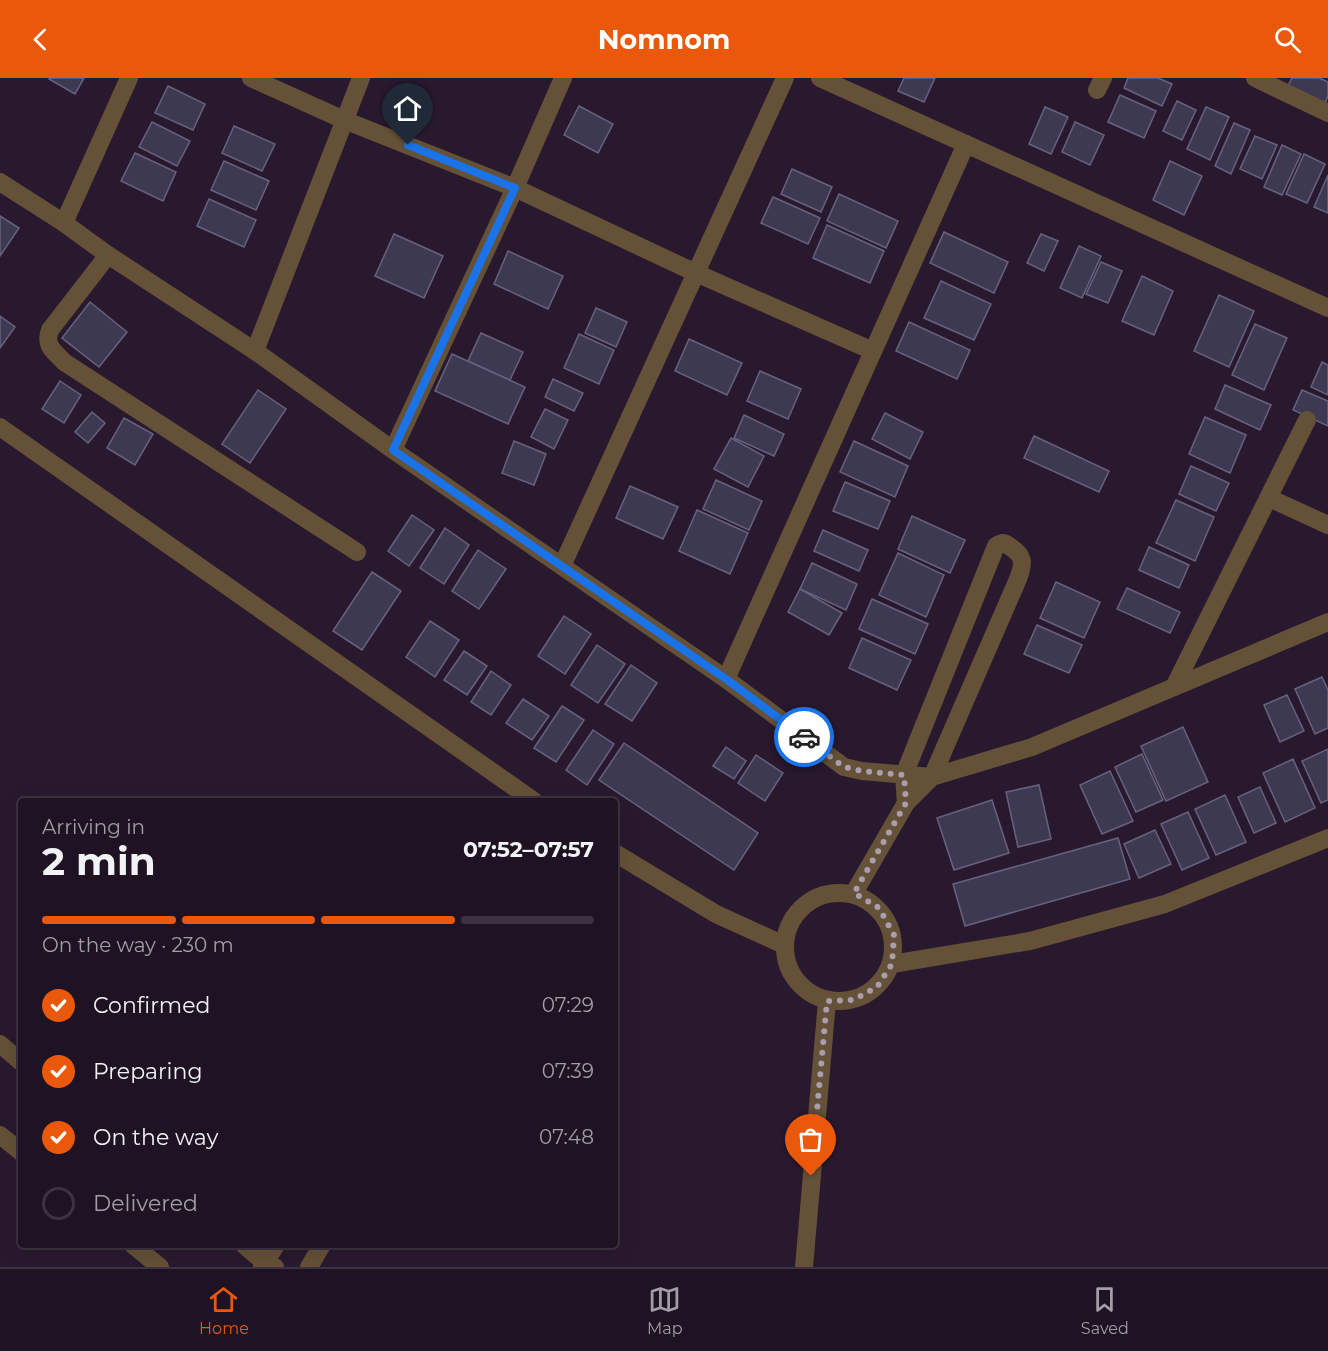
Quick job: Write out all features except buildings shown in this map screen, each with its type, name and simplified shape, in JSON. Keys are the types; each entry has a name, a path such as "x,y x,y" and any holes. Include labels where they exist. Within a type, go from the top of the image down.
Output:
{"street":[{"path":"64,223 129,78"},
{"path":"251,78 344,120 515,188 696,273 873,351"},
{"path":"255,351 361,78"},
{"path":"393,450 515,188 563,78"},
{"path":"562,566 785,78"},
{"path":"820,78 1328,308"},
{"path":"1261,79 1328,113"},
{"path":"726,679 966,144"},
{"path":"0,182 255,351 393,450 726,679 844,767 862,771 933,777 1032,747 1328,622"},
{"path":"108,255 50,330 47,338 49,346 64,362 357,552"},
{"path":"1174,687 1307,420"},
{"path":"0,427 530,798"},
{"path":"1269,498 1328,525"},
{"path":"854,893 906,803 933,777 1022,568 1018,551 1004,543 996,546 904,775 906,803"},
{"path":"892,964 1030,941 1165,904 1328,838"},
{"path":"618,855 716,914 784,945"},
{"path":"829,892 854,893 879,908 894,935 892,964 877,987 853,1000 827,1001 804,989 789,970 784,945 790,921 806,902 829,892"},
{"path":"804,1267 827,1001"},
{"path":"0,1044 18,1059"},
{"path":"0,1135 18,1150"},
{"path":"137,1248 160,1267"},
{"path":"247,1248 267,1266 275,1248"},
{"path":"309,1267 320,1248"}],"way so far":[{"path":"804,737 844,767 904,775 906,803 854,893 879,908 894,935 892,964 877,987 853,1000 827,1001 811,1176"}],"route":[{"path":"408,145 515,188 393,450 726,679 804,737"}]}
